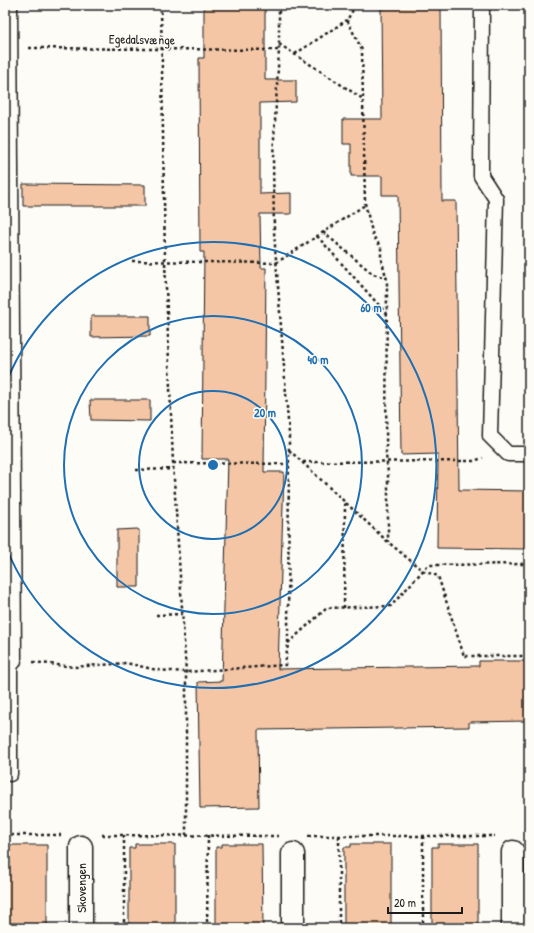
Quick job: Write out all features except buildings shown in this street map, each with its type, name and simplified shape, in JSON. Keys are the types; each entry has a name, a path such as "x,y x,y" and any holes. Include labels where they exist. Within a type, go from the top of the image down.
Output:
{"street":[{"path":"6,5 7,611 10,660"},
{"name":"Skovengen","path":"81,839 82,928"},
{"path":"293,928 298,845"},
{"path":"513,852 514,928"}],"lane":[{"path":"482,5 481,176 496,199 490,436 508,454 529,454"},
{"path":"10,660 10,774"}],"path":[{"path":"161,5 166,262 173,463 186,672 186,835"},
{"path":"10,660 74,667 126,663 157,670 186,672 285,665 288,644 289,450 276,263 273,157 279,50 279,5"},
{"path":"295,54 347,20 356,5"},
{"path":"347,20 362,50 366,205 373,236 381,247 381,258 386,278 388,542"},
{"path":"278,44 364,100"},
{"name":"Egedalsvænge","path":"7,48 279,50"},
{"path":"132,261 276,263 366,205"},
{"path":"323,232 373,274 386,278"},
{"path":"317,236 387,314"},
{"path":"302,462 473,461 491,457 503,448"},
{"path":"289,450 388,542 423,571 438,576 464,656 529,656"},
{"path":"173,463 289,464"},
{"path":"136,470 174,469"},
{"path":"344,608 345,502"},
{"path":"288,644 327,608 391,606 428,565 529,564"},
{"path":"156,615 182,614"},
{"path":"5,835 81,839 124,835 280,836"},
{"path":"124,835 124,928"},
{"path":"207,928 208,835"},
{"path":"339,836 339,928"},
{"path":"298,845 339,836 496,836"},
{"path":"423,836 423,928"}]}
